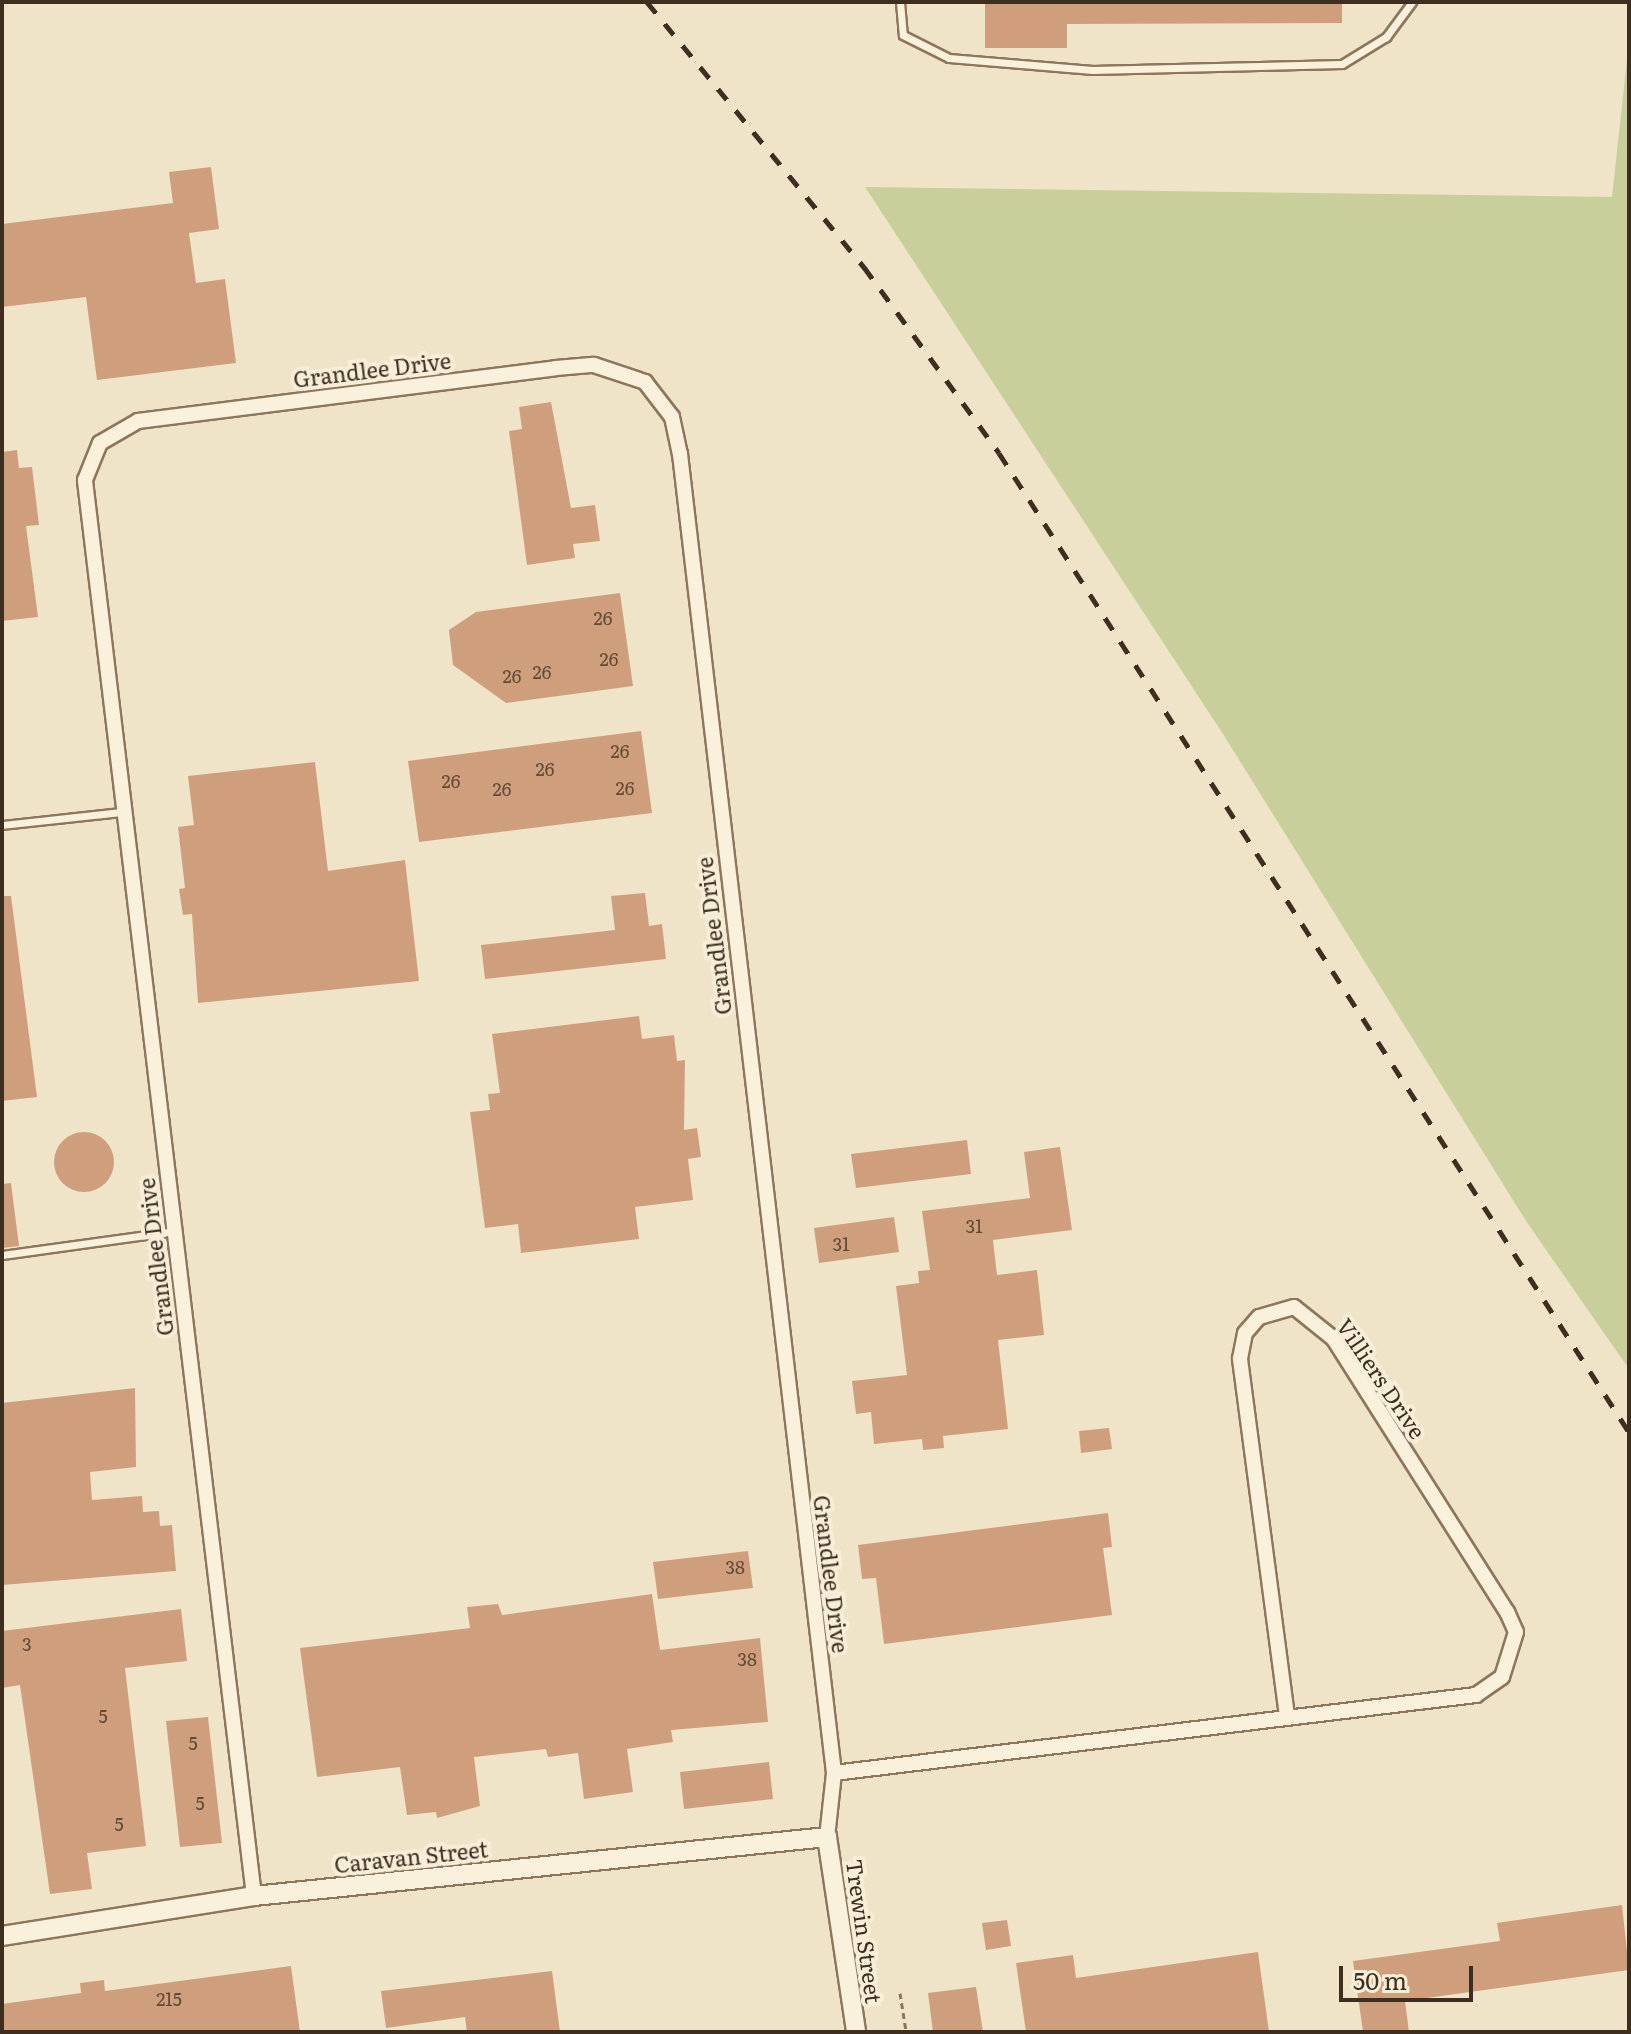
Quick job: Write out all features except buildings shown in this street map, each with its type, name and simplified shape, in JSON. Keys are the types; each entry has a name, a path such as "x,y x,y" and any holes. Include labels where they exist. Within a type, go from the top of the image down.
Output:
{"street":[{"name":"Grandlee Drive","path":"254,1896 84,495 92,456 115,431 138,421 594,365 636,376 662,396 680,454 834,1773 827,1837"},
{"name":"Villiers Drive","path":"834,1773 1476,1695 1502,1677 1516,1632 1334,1339 1294,1307 1259,1317 1245,1333 1240,1359 1287,1716"},
{"name":"Caravan Street","path":"2,1936 254,1896 827,1837"},
{"name":"Trewin Street","path":"827,1837 856,2032"}],"lane":[{"path":"900,2 903,35 949,58 1092,70 1342,64 1386,37 1412,2"},
{"path":"2,825 122,812"},
{"path":"2,1255 174,1231"}],"path":[{"path":"900,1993 906,2032"}],"green space":[{"path":"1629,41 1629,1369 1526,1221 1223,734 865,187 1612,197"}],"railway":[{"path":"647,2 864,267 999,453 1629,1432"}]}
